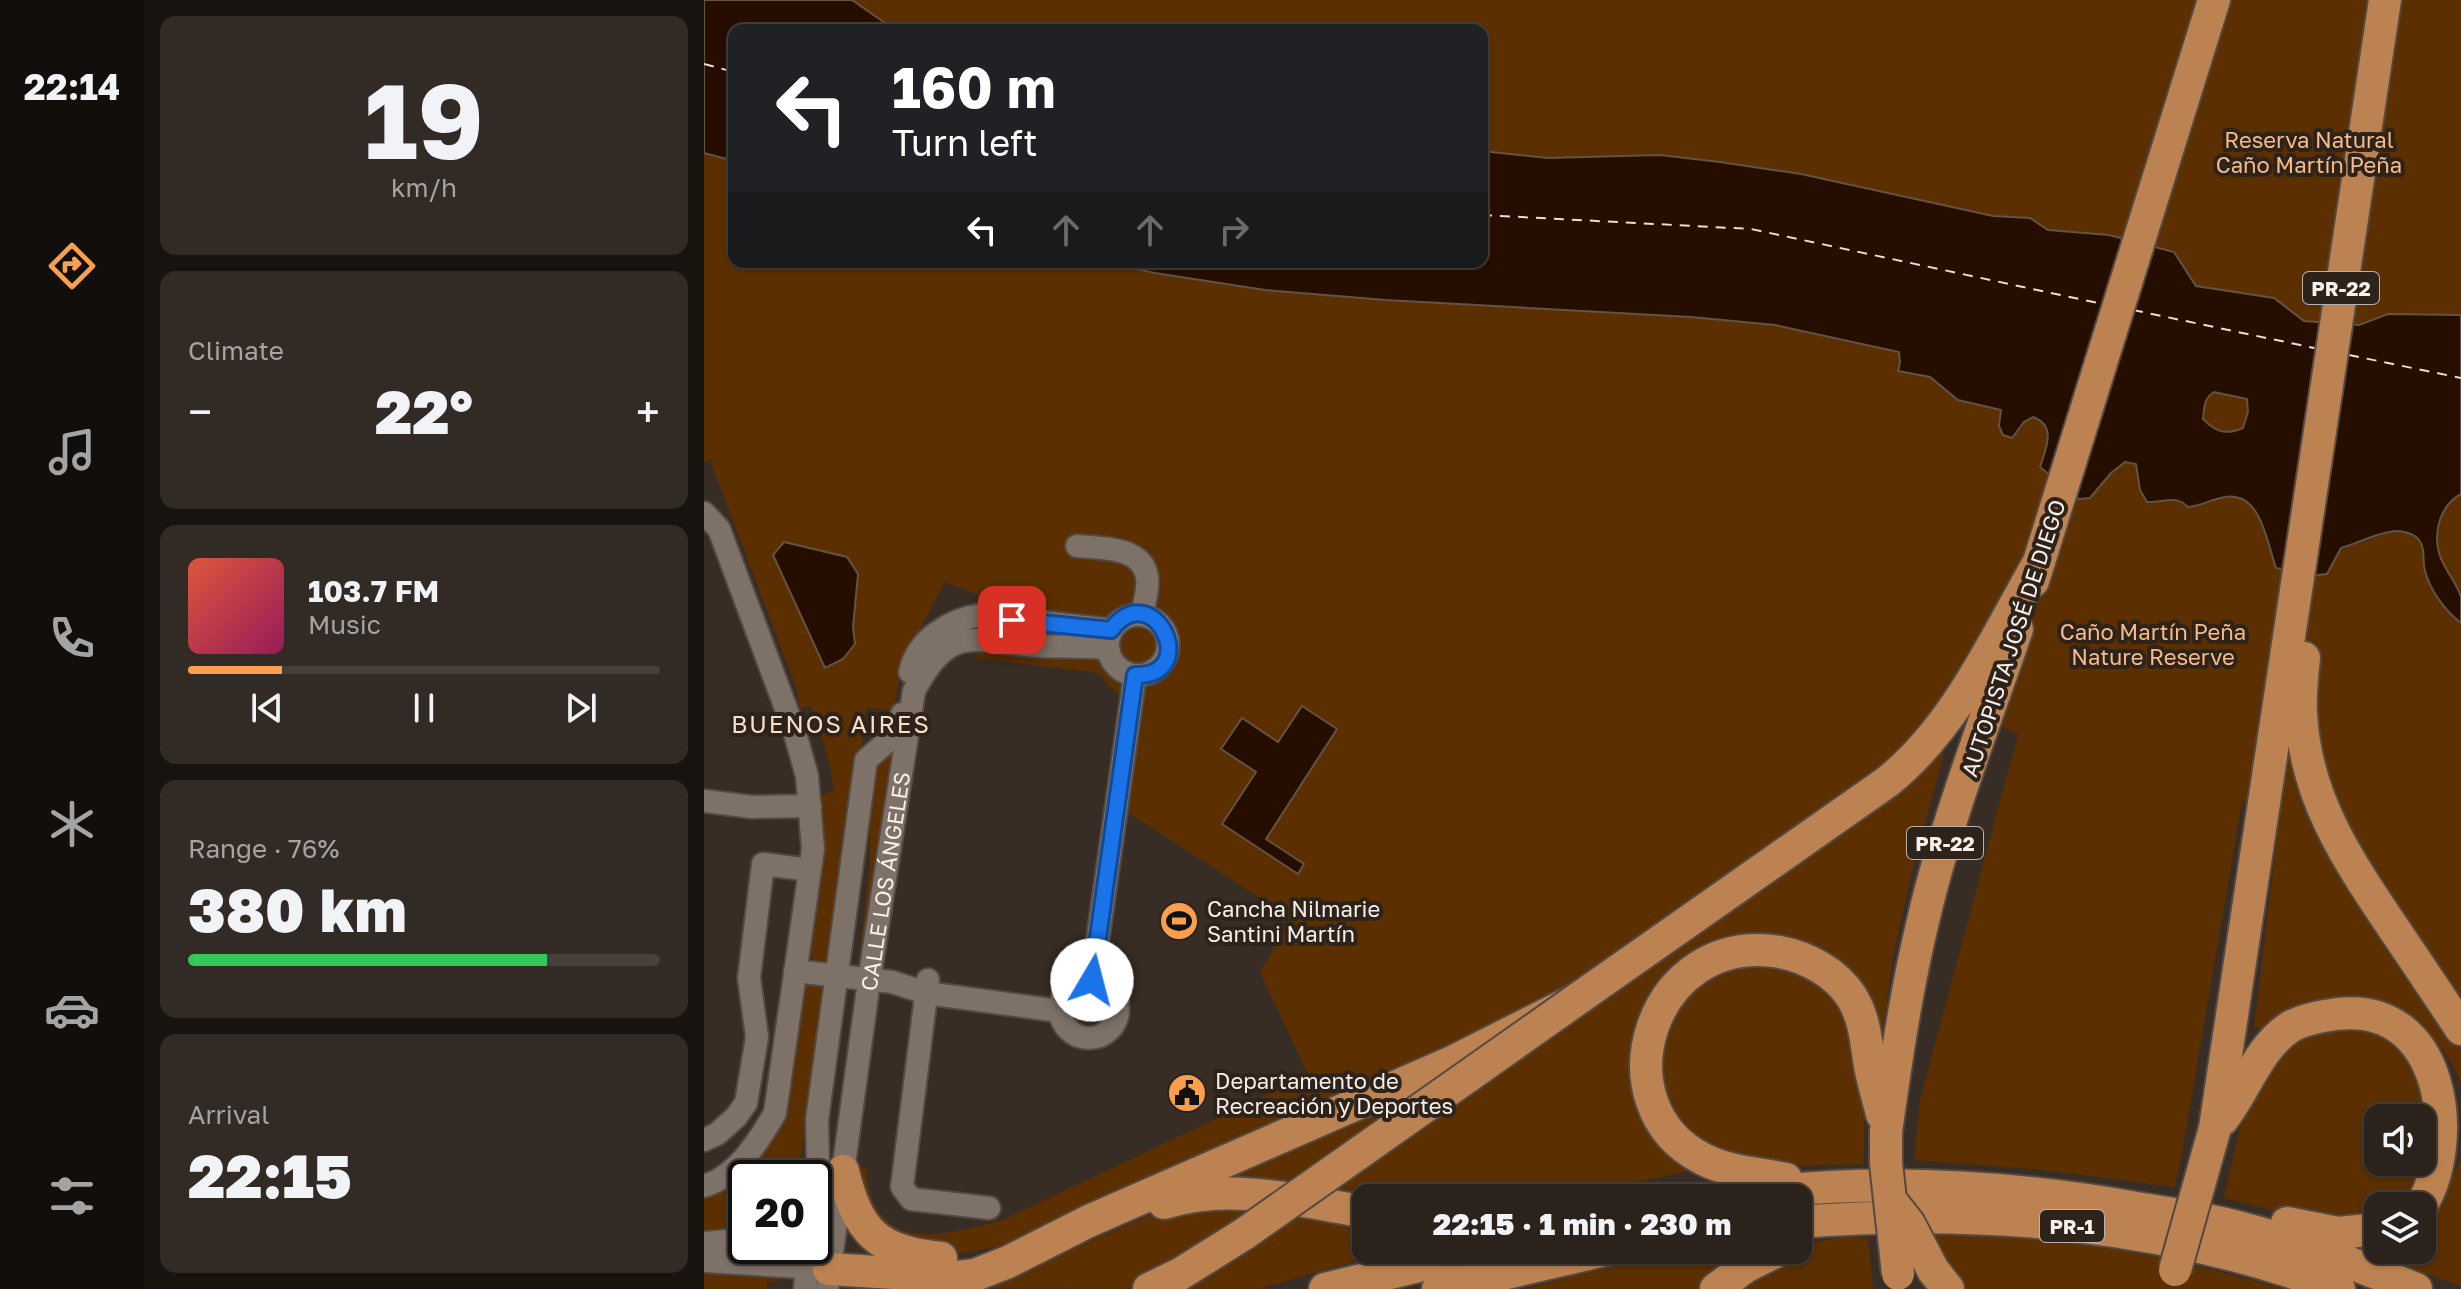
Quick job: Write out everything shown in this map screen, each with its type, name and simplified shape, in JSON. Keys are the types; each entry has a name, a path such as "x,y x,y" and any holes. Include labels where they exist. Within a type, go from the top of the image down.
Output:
{"highway":[{"name":"AUTOPISTA JOSÉ DE DIEGO","path":"1900,1282 1886,1163 1886,1132 1902,1020 1923,918 1953,818 2041,556 2214,0"},
{"name":"PR-22","path":"2170,1283 2215,1128 2385,0"},
{"path":"1149,1289 1180,1274 1244,1234 1906,766 1921,753 1956,706 2041,556"},
{"path":"2297,575 2305,647 2301,712 2309,764 2324,811 2344,855 2461,1029"},
{"path":"1796,1184 1790,1180 1735,1170 1702,1159 1665,1126 1652,1096 1647,1061 1658,1010 1691,971 1727,954 1756,950 1791,954 1820,967 1845,988 1858,1009 1886,1132"},
{"path":"815,1272 975,1275 1089,1221 1450,1063 1579,998"},
{"path":"2215,1128 2238,1101 2257,1062 2291,1027 2318,1017 2378,1016 2409,1028 2433,1050 2453,1089 2459,1118 2454,1158 2434,1192"},
{"path":"843,1171 851,1201 869,1232 892,1249 932,1258 1008,1262 1038,1256 1155,1206 1202,1195 1243,1192 1352,1210"},
{"name":"PR-1","path":"1812,1188 1873,1186 2026,1192 2121,1205 2237,1227 2303,1246 2416,1289"},
{"path":"1890,1200 1909,1224 1940,1279"},
{"path":"1812,1235 1861,1217"},
{"name":"PR-1","path":"1812,1221 1861,1217 1976,1218 2079,1226 2234,1257 2339,1289"},
{"path":"2237,1227 2275,1220 2338,1233 2364,1230"},
{"path":"1325,1289 1427,1264"},
{"path":"1438,1289 1545,1264"},
{"path":"1716,1289 1751,1264"}],"street":[{"path":"704,1186 717,1183 759,1142 775,1113 813,849 807,776 794,730 719,529 705,515"},
{"path":"1077,546 1123,552 1138,560 1147,577 1142,615"},
{"name":"CALLE LOS ÁNGELES","path":"818,1160 817,1120 866,760 896,734 900,726 912,664 925,644 955,621 982,615 1110,641"},
{"path":"1142,615 1162,625 1169,648 1160,667 1146,674 1135,675 1121,670 1110,641 1124,618 1142,615"},
{"name":"CALLE LOS ÁNGELES","path":"815,1272 843,1171 880,982 914,691 936,656 960,641 979,638 1040,646 1102,648 1110,641"},
{"path":"1092,980 1135,675"},
{"path":"704,801 752,807 810,806"},
{"path":"704,1140 717,1134 746,1103 757,1037 749,978 763,864 810,870"},
{"path":"795,971 1060,1006"},
{"path":"1092,980 1108,986 1117,1000 1118,1016 1110,1031 1095,1038 1078,1037 1065,1027 1060,1006 1071,986 1092,980"},
{"path":"927,987 902,1187 911,1199 989,1208"},
{"path":"807,1160 817,1120"},
{"path":"704,1243 728,1241"},
{"path":"704,1261 815,1272"}],"green space":[{"name":"Reserva Natural Caño Martín Peña","path":"852,0 2461,0 2461,315 2388,314 2359,325 2304,321 2274,298 2196,286 2174,252 2048,230 2029,218 1993,216 1720,161 1660,155 1548,158 1488,152 1488,24 886,24"},
{"name":"Caño Martín Peña Nature Reserve","path":"704,153 728,159 728,268 1132,268 1265,290 1775,325 1899,352 1898,371 1930,377 1958,400 2001,410 2002,416 2018,433 2024,422 2033,417 2040,421 2045,426 2048,439 2040,468 2079,499 2090,498 2111,473 2126,462 2136,464 2138,474 2155,502 2168,500 2199,505 2223,497 2242,499 2255,512 2269,548 2334,559 2346,547 2387,534 2403,532 2416,537 2434,593 2461,623 2461,997 2389,899 2410,970 2461,1046 2461,1083 2436,1042 2400,1012 2381,1029 2449,1104 2436,1136 2436,1104 2364,1104 2364,1176 2419,1176 2413,1192 2364,1192 2364,1220 2317,1222 2224,1198 2247,1096 2275,1052 2262,1030 2254,1026 2280,814 2242,801 2174,1187 2044,1170 1914,1160 1920,1100 2018,734 2000,726 1951,689 1904,753 1549,1001 1031,1240 965,1253 944,1253 885,1230 860,1185 861,1168 866,1169 872,1197 882,1216 897,1228 935,1234 957,1231 1003,1220 1308,1075 1260,972 1292,919 1126,811 1140,696 1116,693 1098,673 976,658 982,596 945,582 902,663 893,710 866,708 857,789 828,961 820,963 813,959 810,949 824,857 821,795 834,791 822,737 810,705 800,709 797,690 710,460 704,462","holes":["784,543 853,628 855,644"]},
{"path":"2214,392 2247,399 2244,428 2222,432 2203,420 2206,401"},
{"path":"2461,494 2461,596 2441,557 2438,529 2449,504"},
{"path":"893,749 895,753 861,962 874,773"},
{"path":"1939,754 1944,754 1893,956 1883,1034 1873,1035 1865,1075 1864,1164 1699,1168 1630,1184 1352,1184 1352,1197 1316,1195 1873,804"},
{"path":"806,979 820,981 825,988 800,1160 751,1160 799,987"},
{"path":"1434,1083 1291,1189 1217,1185 1226,1169"},
{"path":"2461,1160 2461,1286 2399,1264 2436,1264 2436,1202 2444,1194"},
{"path":"728,1184 728,1232 704,1234 704,1198"},
{"path":"1267,1202 1137,1285 1125,1289 851,1287 851,1281 1014,1273 1167,1208"},
{"path":"1300,1207 1352,1218 1352,1262 1258,1289 1164,1289"},
{"path":"1925,1234 2018,1237 2119,1249 2284,1289 1961,1289"},
{"path":"1843,1237 1868,1238 1873,1289 1728,1289 1766,1264 1812,1264 1812,1243"},
{"path":"1615,1264 1740,1264 1704,1289 1525,1289"},
{"path":"704,1269 778,1274 780,1278 778,1281 767,1281 767,1289 704,1289"}],"shaded area":[{"path":"704,0 852,0 886,24 728,24 728,159 704,153"},
{"path":"1488,152 1548,158 1660,155 1801,174 1993,216 2030,218 2048,230 2109,235 2174,252 2196,286 2274,298 2304,321 2359,325 2388,314 2461,315 2461,494 2448,505 2440,519 2437,544 2441,559 2461,597 2461,623 2434,593 2425,571 2421,544 2412,535 2389,532 2341,548 2327,574 2318,575 2276,568 2255,510 2237,497 2188,507 2174,500 2147,502 2140,490 2136,464 2125,462 2090,498 2079,499 2040,467 2048,438 2040,421 2033,417 2024,422 2012,438 2003,435 1999,426 2001,410 1958,400 1930,377 1898,371 1899,352 1775,325 1265,290 1132,268 1488,268","holes":["2214,392 2247,399 2248,412 2243,428 2232,432 2213,427 2203,419 2206,400"]},
{"path":"784,542 847,557 858,574 853,627 855,644 843,659 825,668 773,555"},
{"path":"1302,706 1337,729 1266,839 1304,864 1298,874 1222,824 1256,772 1221,749 1242,718 1278,742"}],"ferry route":[{"path":"704,64 728,70"},
{"path":"1488,215 1751,229 2103,304"},
{"path":"2133,310 2319,349"},
{"path":"2349,355 2461,378"}],"place":[{"name":"Cancha Nilmarie Santini Martín","path":"1179,921"},
{"name":"Departamento de Recreación y Deportes","path":"1187,1093"}],"district":[{"name":"BUENOS AIRES","path":"831,723"}],"route":[{"path":"1012,620 1098,631 1111,630 1124,618 1139,614 1162,625 1169,640 1166,658 1160,667 1146,674 1135,675 1092,980"}]}
